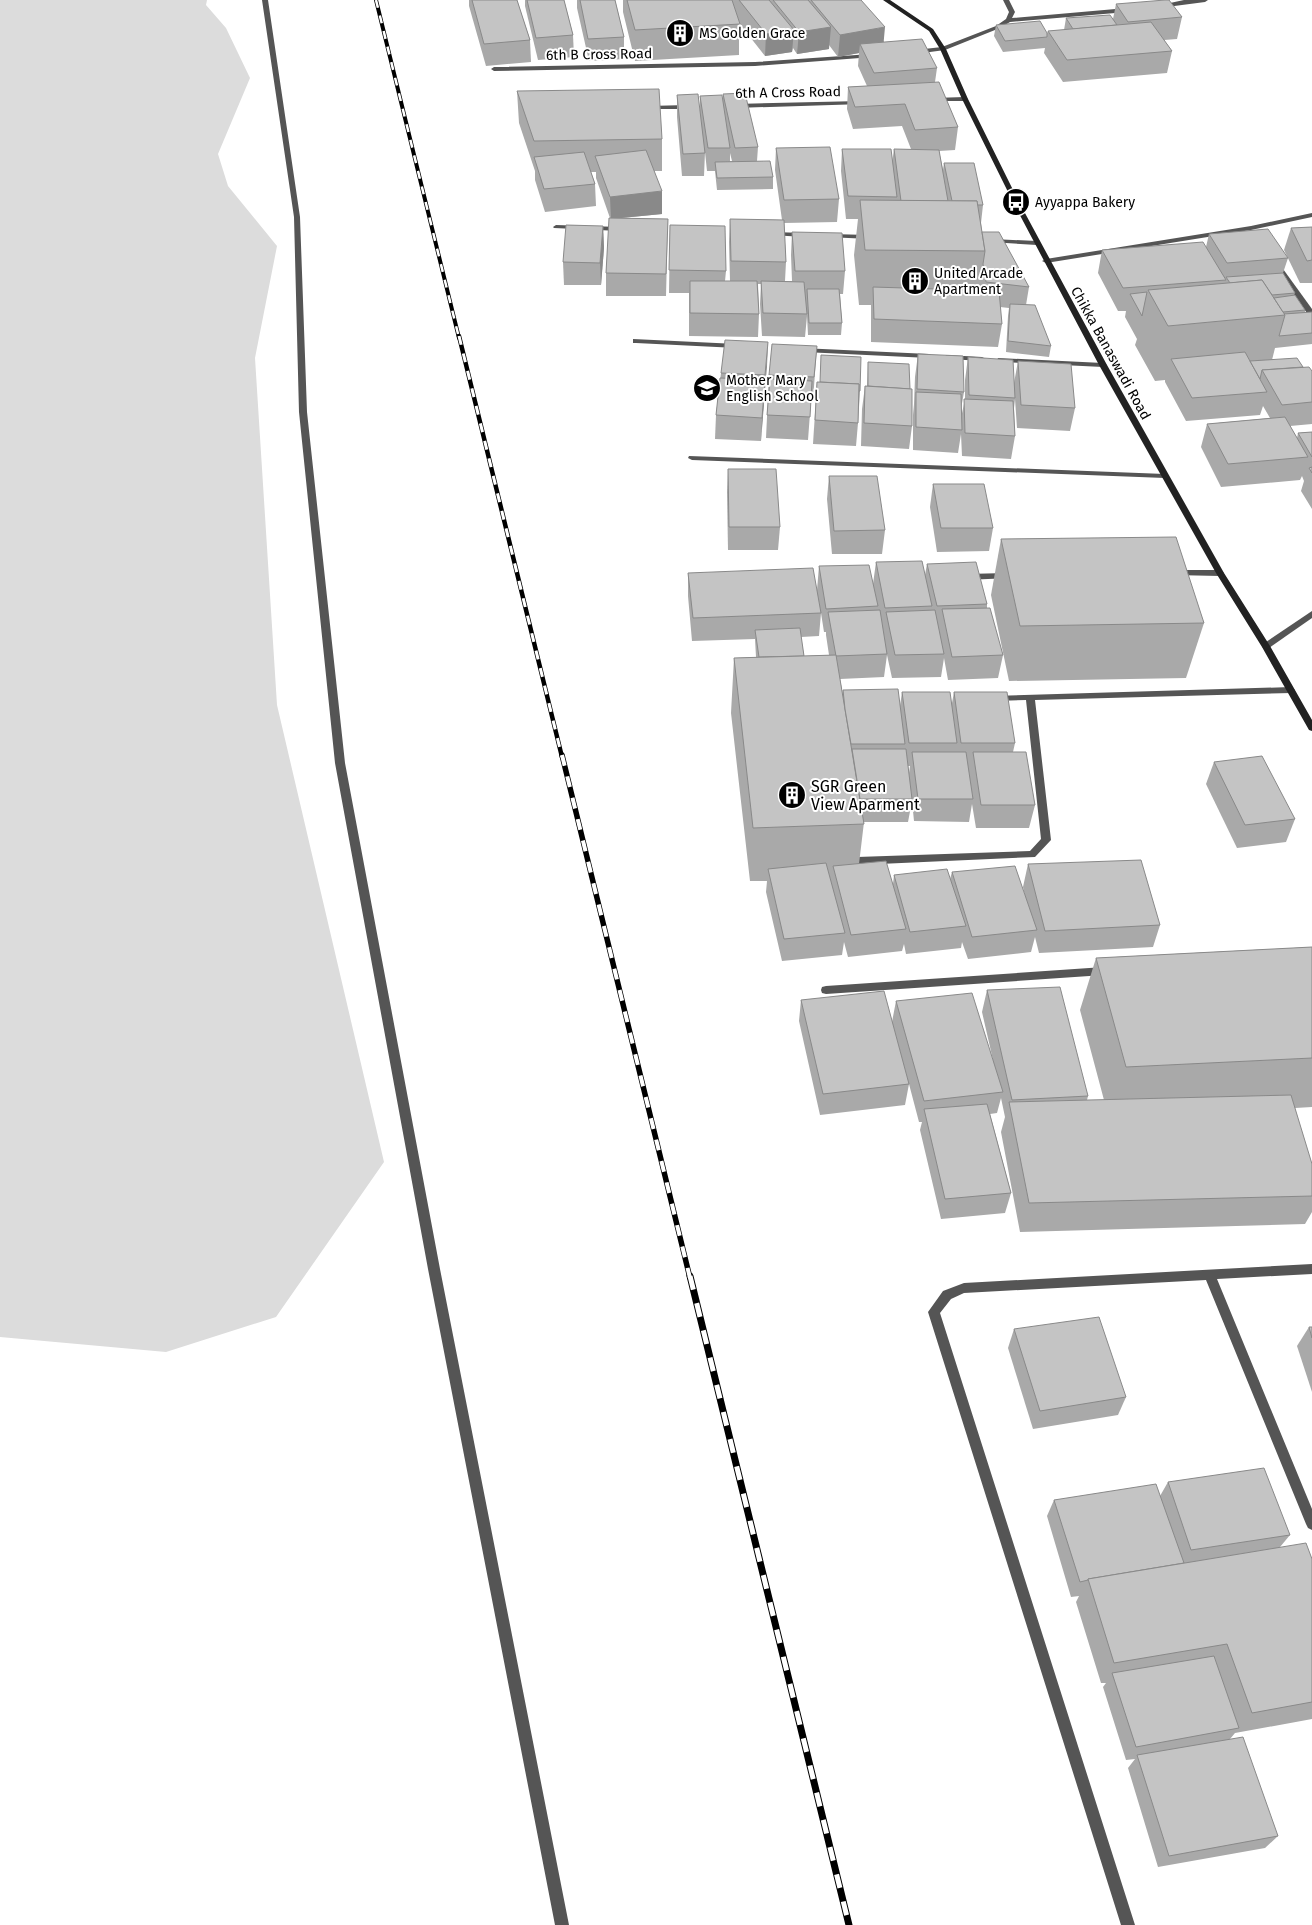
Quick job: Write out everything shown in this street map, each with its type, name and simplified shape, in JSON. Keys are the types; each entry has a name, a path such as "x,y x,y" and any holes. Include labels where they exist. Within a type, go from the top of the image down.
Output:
{"main road":[{"name":"Chikka Banaswadi Road","path":"886,0 931,30 943,49 965,99 1046,261 1102,365 1220,572 1266,646 1312,728"}],"street":[{"path":"265,0 297,216 303,412 340,763 432,1260 562,1925"},
{"path":"1006,0 1012,12 1008,20"},
{"path":"1152,7 1205,0"},
{"path":"905,53 943,49 1008,20 1135,9"},
{"name":"6th B Cross Road","path":"494,69 755,64 876,56"},
{"path":"926,100 965,99"},
{"name":"6th A Cross Road","path":"731,106 869,103"},
{"path":"641,108 691,107"},
{"path":"1046,261 1251,228 1312,215"},
{"path":"556,227 624,229"},
{"path":"1251,228 1257,236"},
{"path":"762,234 811,235"},
{"path":"821,236 880,238"},
{"path":"988,241 1037,243"},
{"path":"1273,259 1312,314"},
{"path":"636,341 745,347"},
{"path":"794,349 934,356"},
{"path":"944,357 1102,365"},
{"path":"692,458 1165,476"},
{"path":"1170,573 1220,572"},
{"path":"961,577 1021,576"},
{"path":"1266,646 1312,614"},
{"path":"981,698 1030,699 1291,690"},
{"path":"857,861 1032,854 1040,847 1046,840 1030,699"},
{"path":"826,990 1114,971"},
{"path":"1128,1925 934,1312 947,1295 964,1288 1312,1269"},
{"path":"1210,1275 1312,1524"}],"shaded area":[{"path":"0,0 207,0 206,5 226,28 250,78 218,154 228,186 277,246 255,358 277,705 384,1162 276,1317 166,1352 0,1337"}],"building":[{"path":"472,0 517,0 530,40 484,44"},
{"path":"527,0 564,0 573,35 536,38"},
{"path":"580,0 615,0 624,37 588,39"},
{"path":"627,0 732,0 740,24 635,30"},
{"path":"739,0 769,0 794,30 766,34"},
{"path":"773,0 808,0 831,27 799,32"},
{"path":"811,0 861,0 885,27 840,35"},
{"path":"1169,0 1182,17 1128,22 1116,4"},
{"path":"1110,15 1117,25 1073,29 1066,18"},
{"path":"1040,21 1047,33 1047,37 1005,41 996,25"},
{"path":"1151,22 1172,51 1067,60 1048,31"},
{"path":"922,39 937,68 874,73 860,44"},
{"path":"939,82 958,127 915,130 905,104 855,107 848,87"},
{"path":"659,89 662,139 534,141 517,91"},
{"path":"745,93 758,147 735,148 723,94"},
{"path":"698,94 705,153 683,154 677,95"},
{"path":"722,95 730,148 708,148 700,96"},
{"path":"830,147 839,199 784,200 776,148"},
{"path":"842,149 891,149 897,197 848,196"},
{"path":"894,149 939,150 948,201 901,201"},
{"path":"646,150 662,191 610,197 595,156"},
{"path":"584,152 595,184 544,189 534,157"},
{"path":"770,161 773,177 717,178 715,162"},
{"path":"944,163 974,163 983,205 977,205 977,201 952,201"},
{"path":"860,200 977,201 985,251 865,250"},
{"path":"609,218 668,219 666,274 606,273"},
{"path":"730,219 784,220 786,262 731,261"},
{"path":"566,225 603,226 600,263 563,262"},
{"path":"670,225 725,226 726,271 669,270"},
{"path":"1312,227 1312,260 1307,261 1291,228"},
{"path":"1268,229 1288,258 1227,263 1209,234"},
{"path":"792,232 842,233 845,271 795,271"},
{"path":"982,232 999,232 1029,287 986,282 983,264 985,251"},
{"path":"1203,242 1226,280 1123,288 1102,250"},
{"path":"1283,273 1295,293 1272,295 1262,280 1230,283 1226,277"},
{"path":"1262,280 1285,315 1168,326 1148,290"},
{"path":"690,281 757,281 759,314 690,313"},
{"path":"761,281 804,282 807,314 763,313"},
{"path":"873,287 999,291 1002,324 874,319"},
{"path":"807,289 839,289 842,323 809,323"},
{"path":"1147,292 1142,316 1130,294"},
{"path":"1295,295 1305,310 1283,312 1274,298"},
{"path":"1010,304 1035,305 1051,346 1008,341"},
{"path":"1312,312 1312,333 1279,336 1284,314"},
{"path":"725,340 768,342 765,375 721,373"},
{"path":"772,344 817,346 814,377 769,375"},
{"path":"1245,352 1267,392 1192,398 1171,359"},
{"path":"918,354 963,356 964,392 917,389"},
{"path":"821,355 861,357 860,391 859,384 820,382"},
{"path":"968,357 1013,360 1015,398 969,395"},
{"path":"1297,358 1303,367 1262,370 1260,379 1250,361"},
{"path":"1018,361 1071,364 1075,408 1021,405"},
{"path":"868,362 909,364 910,389 868,386"},
{"path":"1309,367 1312,371 1312,402 1282,405 1262,370"},
{"path":"720,378 765,380 762,418 716,415"},
{"path":"770,379 812,381 810,417 767,415"},
{"path":"817,382 859,384 858,423 815,420"},
{"path":"865,386 912,389 912,426 864,423"},
{"path":"916,392 961,394 962,430 916,427"},
{"path":"964,399 1013,401 1015,436 965,433"},
{"path":"1285,417 1308,457 1228,464 1207,424"},
{"path":"1312,432 1312,457 1298,433"},
{"path":"728,469 776,469 780,527 729,527"},
{"path":"829,476 877,476 885,530 834,531"},
{"path":"933,484 984,484 993,528 941,528"},
{"path":"1176,537 1204,623 1020,626 1001,539"},
{"path":"922,561 932,606 885,608 876,562"},
{"path":"976,562 987,604 937,606 927,564"},
{"path":"869,565 878,606 826,609 819,566"},
{"path":"813,568 821,613 693,618 688,573"},
{"path":"990,608 1003,655 952,657 942,609"},
{"path":"880,610 887,654 836,656 828,612"},
{"path":"935,610 944,654 895,655 886,612"},
{"path":"800,628 804,656 759,657 755,630"},
{"path":"836,655 864,824 753,828 734,658"},
{"path":"898,689 905,744 851,744 843,690"},
{"path":"902,692 950,692 957,743 909,743"},
{"path":"954,692 1007,692 1015,743 961,743"},
{"path":"852,749 906,749 912,799 860,799"},
{"path":"912,752 966,752 973,799 918,799"},
{"path":"973,752 1026,752 1035,805 981,805"},
{"path":"1262,756 1295,819 1245,825 1214,762"},
{"path":"1141,860 1160,925 1045,931 1028,864"},
{"path":"886,861 906,929 851,935 833,866"},
{"path":"826,863 845,933 784,939 768,869"},
{"path":"1015,866 1037,930 972,937 952,872"},
{"path":"947,869 966,926 910,932 894,875"},
{"path":"1312,947 1312,1058 1126,1067 1096,958"},
{"path":"1060,987 1088,1096 1012,1100 987,990"},
{"path":"884,991 909,1084 823,1094 801,1000"},
{"path":"972,993 1003,1092 924,1101 896,1001"},
{"path":"1291,1095 1312,1164 1312,1196 1029,1203 1009,1102"},
{"path":"987,1104 1011,1193 945,1199 924,1109"},
{"path":"1099,1317 1126,1397 1040,1411 1014,1329"},
{"path":"1309,1327 1312,1327 1312,1338"},
{"path":"1264,1468 1290,1535 1191,1550 1168,1482"},
{"path":"1156,1484 1184,1563 1088,1579 1080,1582 1054,1500"},
{"path":"1306,1543 1312,1559 1312,1702 1252,1713 1227,1644 1114,1663 1088,1579"},
{"path":"1214,1656 1239,1728 1136,1747 1112,1673"},
{"path":"1243,1737 1278,1836 1169,1856 1137,1755"}],"railway":[{"path":"376,0 459,338"},
{"path":"459,336 562,757"},
{"path":"562,755 690,1278"},
{"path":"690,1276 849,1925"}],"place":[{"name":"MS Golden Grace","path":"680,33"},
{"name":"Ayyappa Bakery","path":"1016,202"},
{"name":"United Arcade Apartment","path":"915,281"},
{"name":"Mother Mary English School","path":"707,388"},
{"name":"SGR Green View Aparment","path":"792,795"}]}
